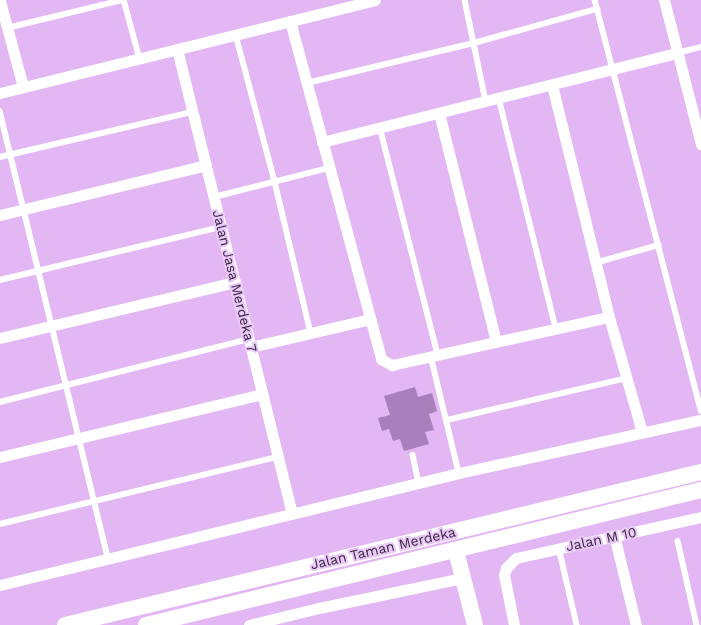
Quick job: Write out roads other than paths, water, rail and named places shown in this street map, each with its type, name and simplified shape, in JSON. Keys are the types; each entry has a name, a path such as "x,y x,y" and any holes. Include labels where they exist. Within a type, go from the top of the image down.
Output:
{"main road":[{"name":"Jalan Taman Merdeka","path":"66,625 701,472"},
{"name":"Jalan Taman Merdeka","path":"146,625 701,490"},
{"path":"456,551 475,625"}],"street":[{"path":"0,93 375,0"},
{"path":"664,0 701,144"},
{"path":"0,1 23,87"},
{"path":"290,21 381,359 392,365 609,317"},
{"name":"Jalan Jasa Merdeka 7","path":"177,49 292,514"},
{"path":"322,142 677,53"},
{"path":"552,85 609,317 642,432"},
{"path":"439,113 496,342"},
{"path":"0,215 206,165"},
{"path":"0,338 235,282"},
{"path":"250,343 311,333 370,319"},
{"path":"0,456 263,394"},
{"path":"0,585 459,473 701,420"},
{"name":"Jalan M 10","path":"514,625 504,584 506,568 516,558 701,517"},
{"path":"614,535 636,625"},
{"path":"249,625 319,608 463,578"}],"lane":[{"path":"7,28 124,0 140,58"},
{"path":"465,0 486,101"},
{"path":"595,0 701,411"},
{"path":"306,83 474,43 597,9"},
{"path":"236,35 275,182 311,333"},
{"path":"677,53 701,47"},
{"path":"499,98 556,329"},
{"path":"0,111 108,558"},
{"path":"0,157 192,112"},
{"path":"380,128 434,356 446,420 459,473"},
{"path":"214,197 329,168"},
{"path":"0,280 221,227"},
{"path":"595,263 658,245"},
{"path":"0,402 250,343"},
{"path":"446,420 627,378"},
{"path":"413,455 419,483"},
{"path":"0,524 278,457"},
{"path":"678,541 697,625"},
{"path":"559,548 577,625"}]}
